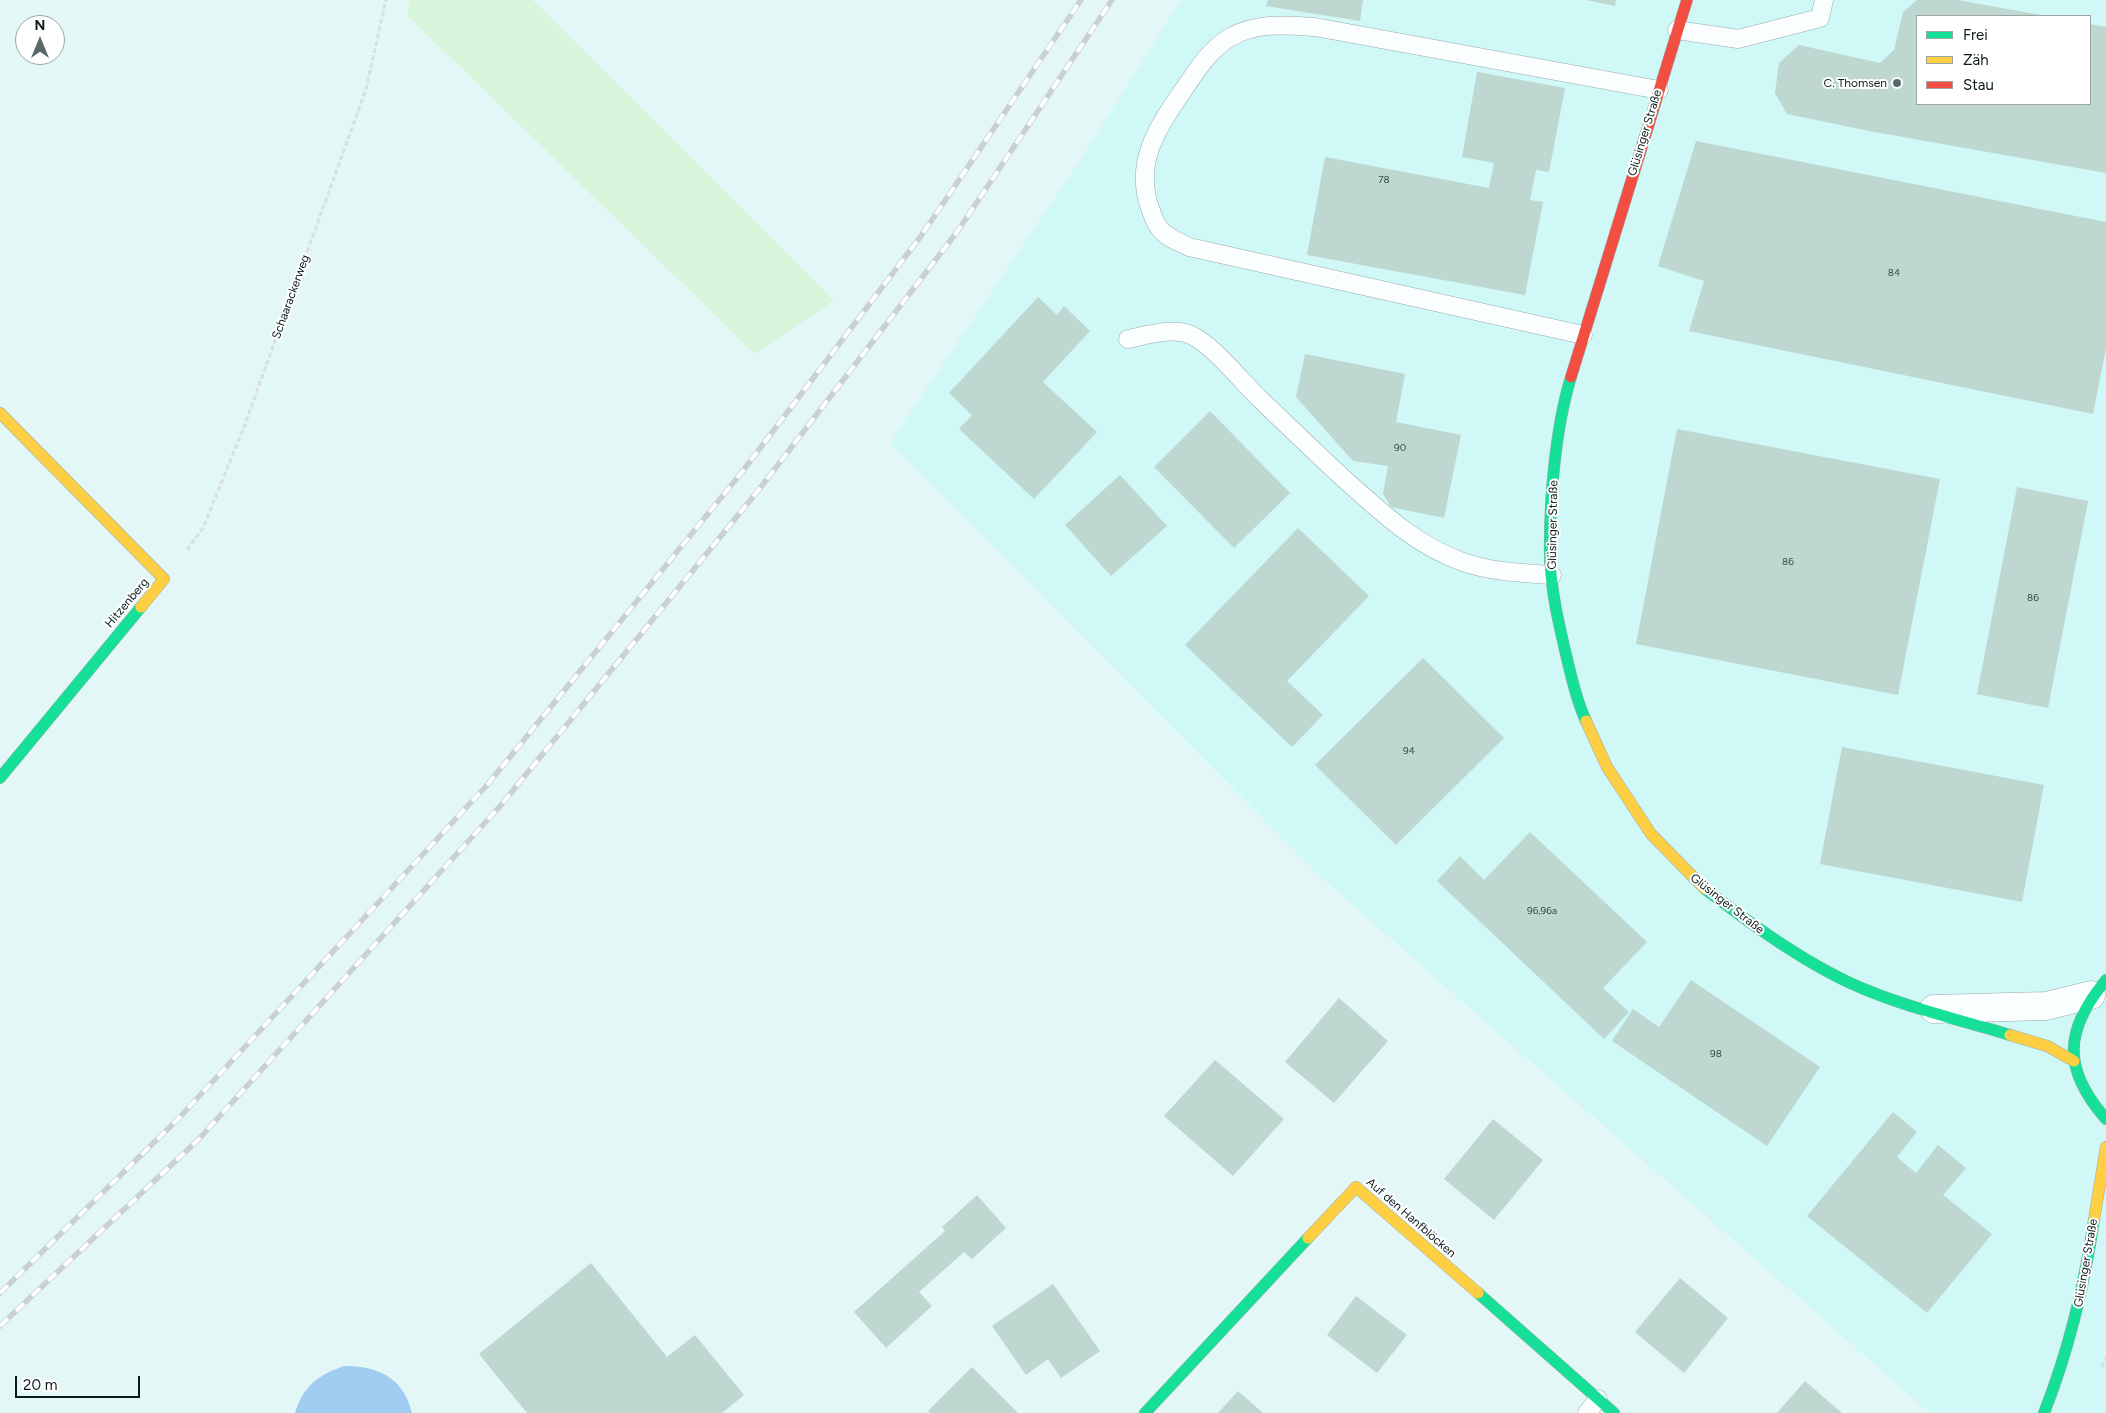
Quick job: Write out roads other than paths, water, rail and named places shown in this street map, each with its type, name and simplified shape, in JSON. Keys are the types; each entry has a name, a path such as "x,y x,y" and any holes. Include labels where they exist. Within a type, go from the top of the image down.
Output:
{"street":[{"name":"Glüsinger Straße","path":"1686,0 1566,392 1554,469 1550,560 1559,626 1578,704 1608,767 1651,834 1698,883 1764,934 1835,976 1884,996 2047,1046 2074,1061"},
{"name":"Hitzenberg","path":"0,413 164,579 0,778"},
{"name":"Glüsinger Straße","path":"1928,1010 2046,1006 2099,987"},
{"name":"Glüsinger Straße","path":"2099,987 2080,1015 2074,1038 2074,1061 2080,1085 2092,1106 2106,1119"},
{"name":"Glüsinger Straße","path":"2044,1413 2055,1389 2076,1320 2106,1146"},
{"name":"Auf den Hanfblöcken","path":"1145,1413 1356,1187 1614,1413"},
{"name":"Glüsinger Straße","path":"2076,1320 2093,1286"}],"lane":[{"path":"1677,30 1738,39 1820,18 1824,0"},
{"path":"1583,335 1188,247 1160,229 1147,200 1144,165 1151,145 1175,102 1207,55 1230,38 1256,27 1282,25 1315,27 1659,90"},
{"path":"1128,339 1169,331 1192,336 1213,351 1366,499 1401,528 1439,552 1462,562 1487,569 1552,576"},
{"path":"1587,1413 1598,1399"}],"water":[{"path":"344,1366 368,1368 387,1376 402,1390 412,1413 295,1413 302,1396 313,1383 326,1373"}],"railway":[{"path":"0,1293 179,1118 488,784 742,472 921,236 1081,0"},
{"path":"0,1326 199,1139 501,805 757,492 957,232 1112,0"}],"place":[{"name":"C. Thomsen","path":"1897,83"}]}
